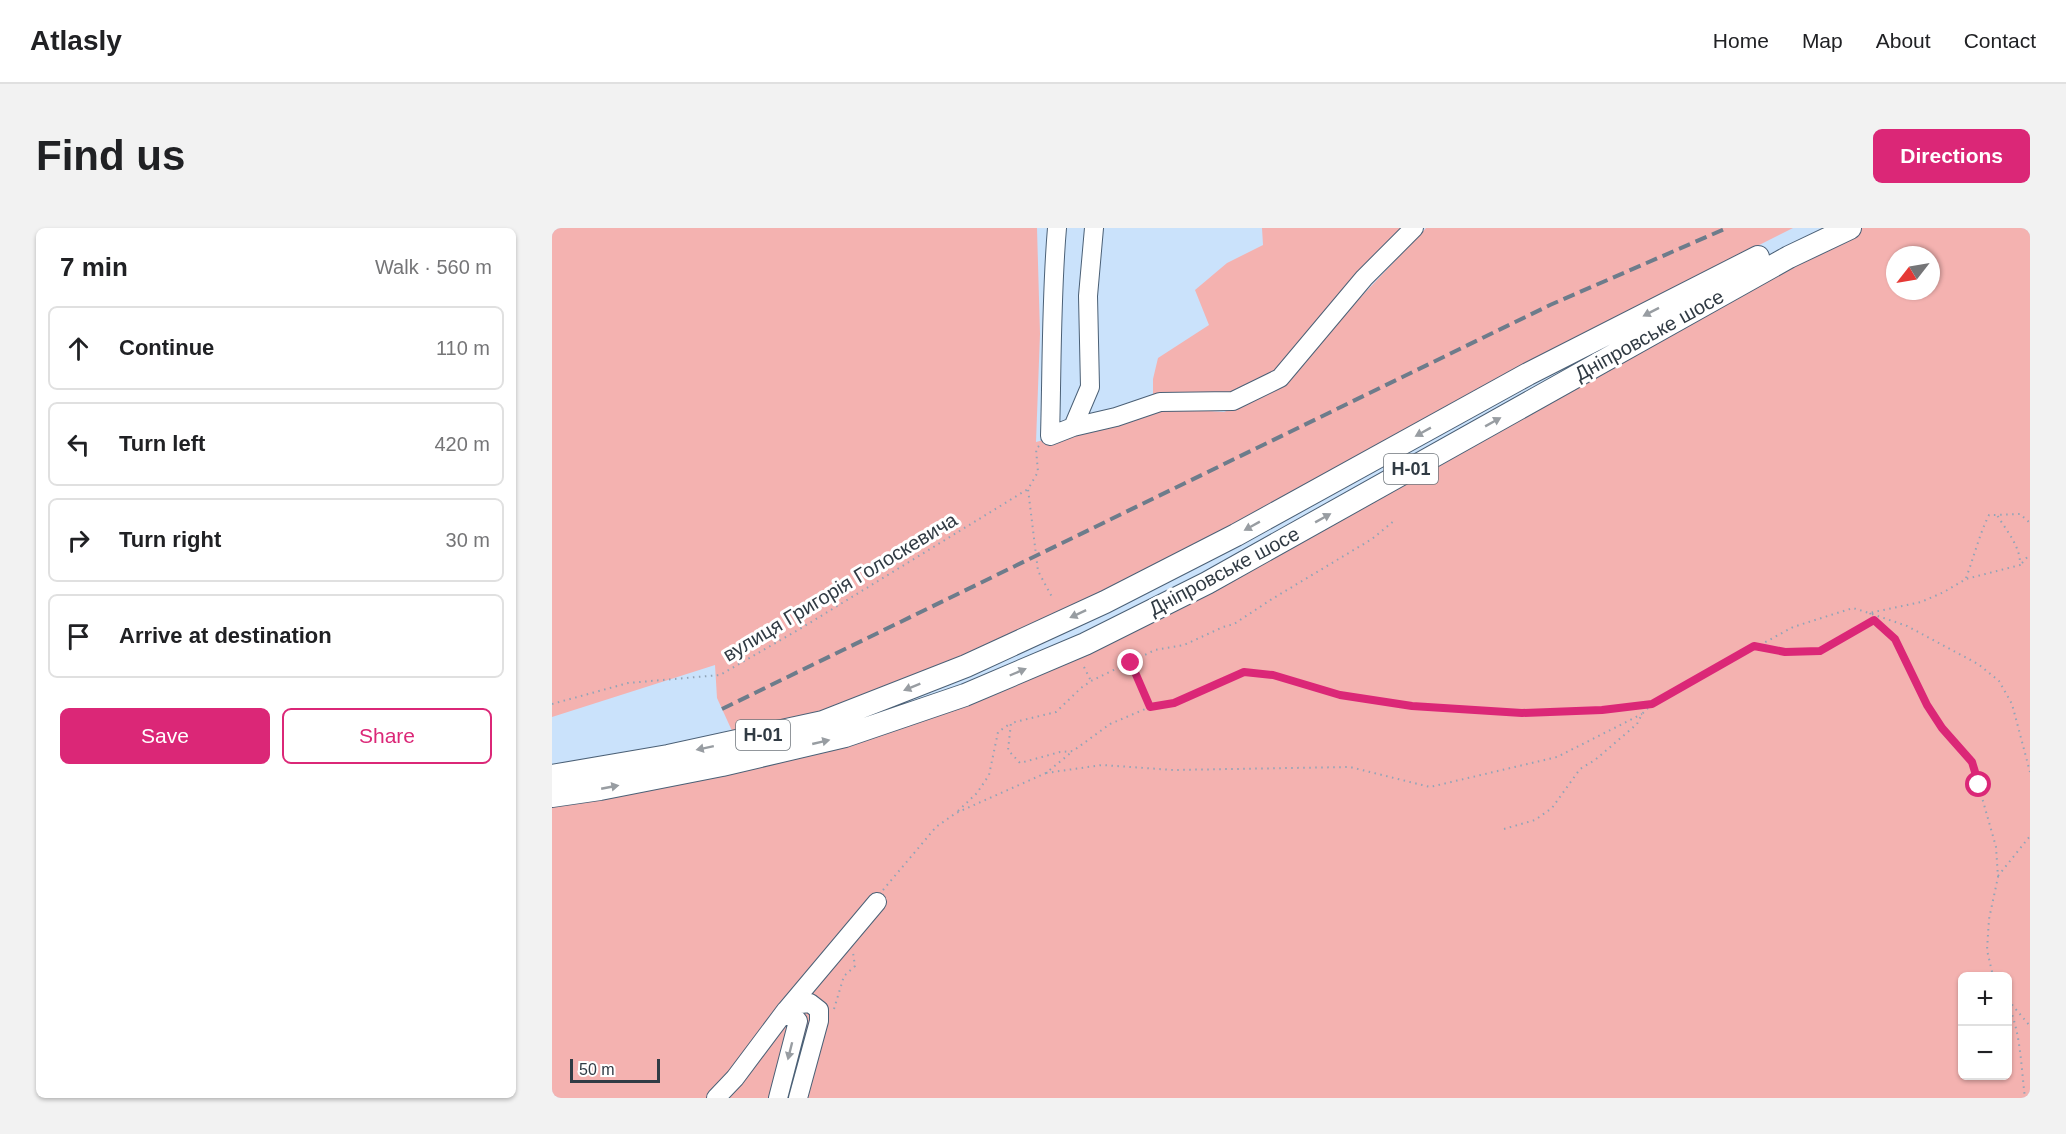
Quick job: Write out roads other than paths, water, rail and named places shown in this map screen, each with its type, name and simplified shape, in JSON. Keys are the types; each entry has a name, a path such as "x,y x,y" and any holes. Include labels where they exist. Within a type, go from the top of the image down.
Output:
{"main road":[{"name":"Дніпровське шосе","path":"552,776 668,756 823,722 966,666 1105,602 1236,535 1528,375 1816,228"},
{"name":"Дніпровське шосе","path":"552,796 722,765 845,736 965,695 1085,644 1207,583 1789,257 1850,228"}],"street":[{"path":"1057,228 1053,270 1050,436 1073,427 1116,417 1160,402 1233,401 1280,378 1364,278 1414,228"},
{"path":"1073,427 1090,387 1088,296 1094,228"},
{"path":"717,1098 850,933 878,903"},
{"path":"784,1013 800,1004 810,1003 819,1010 819,1021 798,1098"},
{"path":"778,1098 798,1021 794,1016 784,1013"}],"railway":[{"path":"722,709 1550,305 1727,228"}]}
